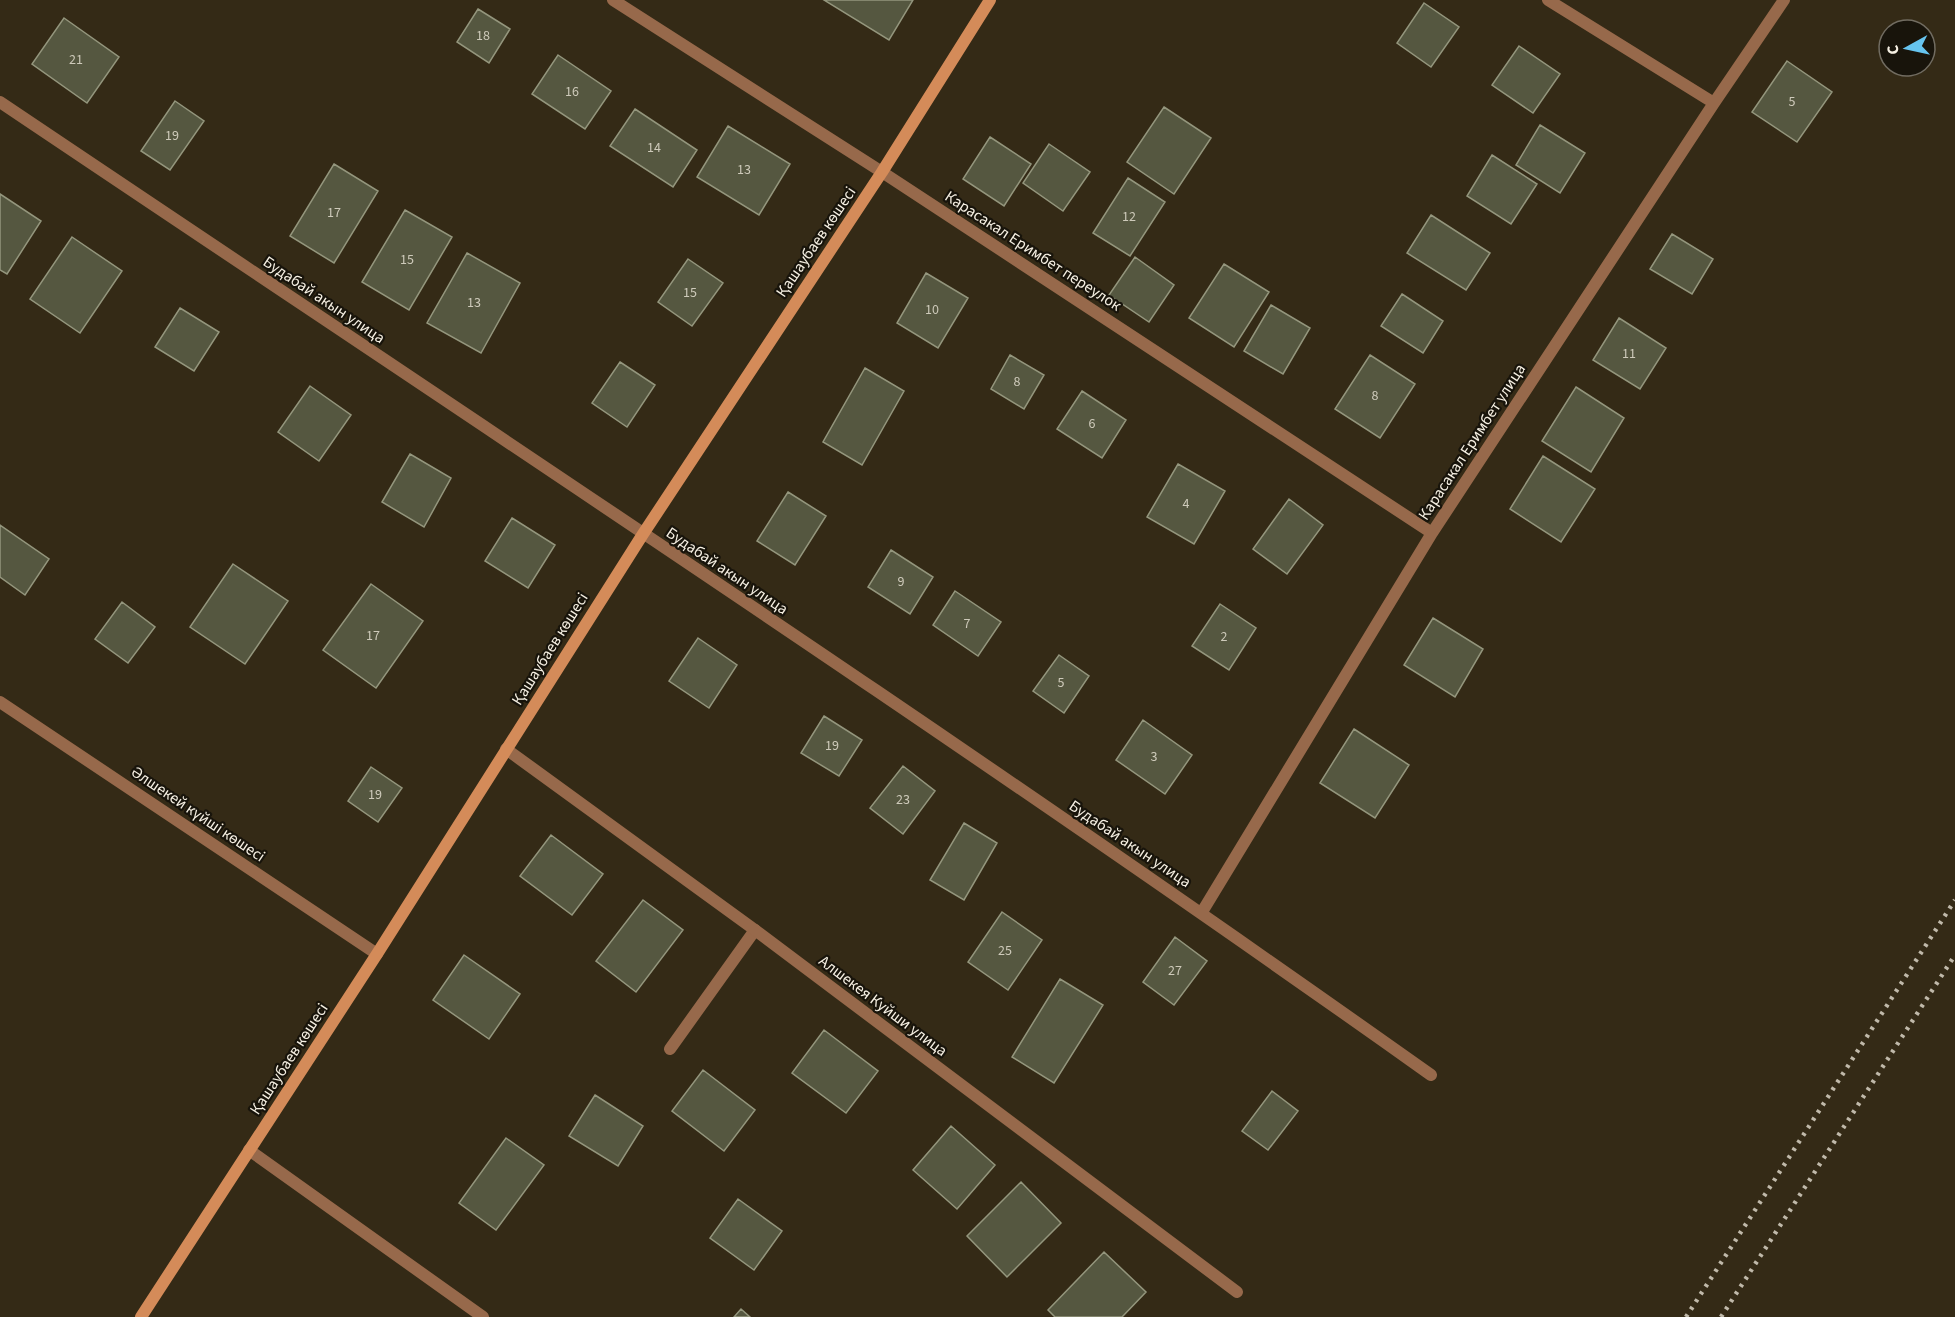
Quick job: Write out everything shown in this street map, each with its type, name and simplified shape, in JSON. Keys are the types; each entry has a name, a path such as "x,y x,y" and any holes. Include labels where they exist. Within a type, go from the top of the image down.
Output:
{"street":[{"name":"Карасакал Еримбет переулок","path":"613,0 882,172 1432,533"},
{"name":"Қашаубаев көшесі","path":"141,1317 377,954 643,534 882,172 990,0"},
{"path":"1548,0 1714,103"},
{"name":"Карасакал Еримбет улица","path":"1202,912 1432,533 1784,0"},
{"name":"Будабай акын улица","path":"0,102 1202,912 1431,1075"},
{"name":"Әлшекей күйші көшесі","path":"0,702 377,954"},
{"name":"Алшекея Куйши улица","path":"506,749 755,930 1237,1292"},
{"path":"670,1049 755,930"},
{"path":"249,1150 483,1317"}],"building":[{"path":"824,0 913,0 889,40"},
{"path":"1424,3 1459,27 1431,67 1397,43"},
{"path":"478,9 510,29 489,63 457,42"},
{"path":"64,18 119,57 87,103 32,64"},
{"path":"1519,46 1560,74 1533,113 1492,85"},
{"path":"558,55 611,91 585,129 532,94"},
{"path":"1787,61 1832,92 1797,142 1752,112"},
{"path":"175,101 204,121 170,170 141,151"},
{"path":"1164,107 1211,138 1174,194 1127,162"},
{"path":"635,109 697,150 673,187 610,146"},
{"path":"1540,125 1585,153 1560,193 1516,165"},
{"path":"728,126 790,164 759,215 697,177"},
{"path":"990,137 1031,164 1004,206 963,179"},
{"path":"1049,144 1090,172 1063,211 1023,183"},
{"path":"1492,155 1537,184 1511,224 1467,196"},
{"path":"334,164 378,191 334,263 290,236"},
{"path":"1128,178 1165,202 1130,256 1093,233"},
{"path":"0,194 41,221 7,274 0,270"},
{"path":"405,210 452,237 409,310 362,282"},
{"path":"1431,215 1490,253 1466,290 1407,253"},
{"path":"1672,234 1713,259 1692,294 1650,269"},
{"path":"72,237 122,271 80,333 30,299"},
{"path":"467,253 520,283 481,353 427,323"},
{"path":"1135,257 1174,285 1149,322 1109,295"},
{"path":"688,259 723,283 692,326 658,302"},
{"path":"1224,264 1269,292 1234,347 1189,318"},
{"path":"926,273 968,298 938,348 897,323"},
{"path":"1402,294 1443,321 1423,353 1381,326"},
{"path":"1271,305 1310,328 1283,374 1244,351"},
{"path":"180,308 219,332 194,371 155,347"},
{"path":"1619,318 1666,348 1640,389 1593,360"},
{"path":"1010,355 1044,375 1024,409 991,389"},
{"path":"1370,355 1415,384 1380,438 1335,409"},
{"path":"620,362 655,385 627,427 592,403"},
{"path":"865,368 904,391 862,465 823,442"},
{"path":"310,386 351,415 319,461 278,432"},
{"path":"1576,387 1624,418 1591,472 1542,441"},
{"path":"1082,391 1126,420 1102,458 1057,429"},
{"path":"410,454 451,478 424,527 382,502"},
{"path":"1543,456 1595,489 1561,542 1510,509"},
{"path":"1178,464 1225,491 1194,544 1147,517"},
{"path":"788,492 826,516 795,565 757,541"},
{"path":"1289,499 1323,525 1287,574 1253,549"},
{"path":"512,518 555,545 528,588 485,561"},
{"path":"0,525 49,559 25,595 0,577"},
{"path":"891,550 933,577 910,614 868,587"},
{"path":"233,564 288,601 245,664 190,627"},
{"path":"371,584 423,621 376,688 323,650"},
{"path":"955,591 1001,622 978,656 933,625"},
{"path":"122,602 155,627 128,663 95,639"},
{"path":"1220,604 1256,628 1229,670 1192,646"},
{"path":"1433,618 1483,649 1455,697 1404,665"},
{"path":"698,638 737,665 709,708 669,681"},
{"path":"1059,655 1089,676 1064,713 1033,691"},
{"path":"824,716 862,740 839,776 801,753"},
{"path":"1143,720 1192,755 1165,794 1116,760"},
{"path":"1354,729 1409,765 1375,818 1320,783"},
{"path":"903,766 935,791 903,834 870,808"},
{"path":"371,767 402,788 378,822 348,801"},
{"path":"964,823 997,843 964,900 930,880"},
{"path":"551,835 603,874 572,915 520,876"},
{"path":"643,900 683,930 636,992 596,961"},
{"path":"1002,912 1042,940 1008,990 968,962"},
{"path":"1175,937 1207,961 1174,1005 1143,982"},
{"path":"464,955 520,994 489,1039 433,1000"},
{"path":"1060,979 1103,1005 1054,1083 1012,1057"},
{"path":"824,1030 878,1071 846,1113 792,1073"},
{"path":"703,1070 755,1110 724,1151 672,1111"},
{"path":"1272,1091 1298,1111 1268,1150 1242,1131"},
{"path":"595,1095 643,1126 618,1166 569,1136"},
{"path":"951,1126 995,1165 957,1209 913,1170"},
{"path":"506,1138 544,1165 496,1230 459,1203"},
{"path":"1021,1182 1061,1223 1007,1277 967,1236"},
{"path":"738,1199 782,1231 754,1270 710,1238"},
{"path":"1104,1252 1146,1292 1122,1317 1055,1317 1048,1310"},
{"path":"741,1309 750,1317 734,1317"}],"railway":[{"path":"1686,1317 1955,900"},
{"path":"1721,1317 1955,955"}]}
